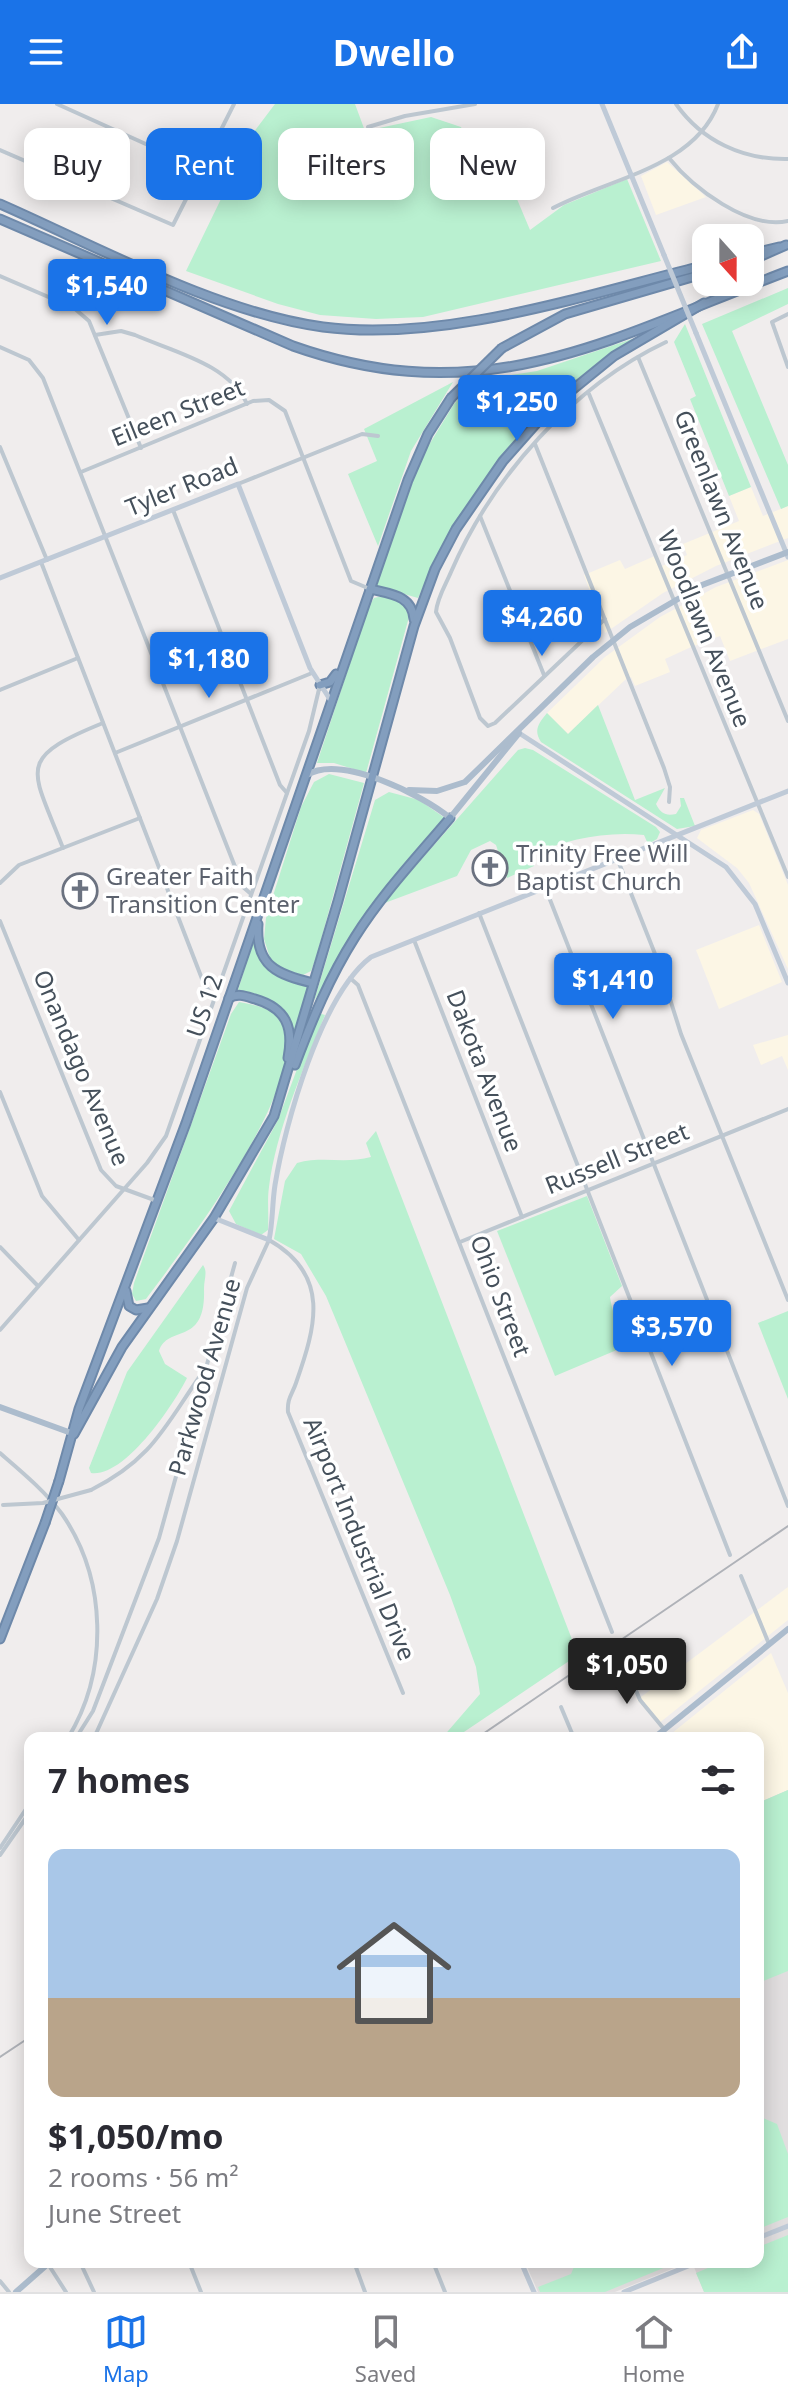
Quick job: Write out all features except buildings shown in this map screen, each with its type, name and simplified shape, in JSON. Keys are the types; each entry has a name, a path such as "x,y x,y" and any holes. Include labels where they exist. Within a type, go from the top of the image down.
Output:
{"highway":[{"path":"0,204 213,297 269,316 325,327 387,330 454,324 692,268"},
{"path":"0,219 293,346 340,361 401,372 490,372 540,363 583,350 788,271"},
{"path":"764,251 787,245"},
{"path":"764,257 787,245"},
{"name":"US 12","path":"0,1639 45,1523 79,1409 157,1201 417,457 451,398 502,348 565,314 692,277"},
{"name":"US 12","path":"74,1434 122,1347 214,1218 259,1145 281,1096 414,626 435,569 456,529 522,437 567,393 614,356 704,303"},
{"path":"370,589 408,602 414,626"},
{"path":"319,683 336,676 364,606"},
{"path":"281,1096 327,986 354,938 382,899 450,818"},
{"path":"260,910 258,941 267,966 283,976 313,983"},
{"path":"229,998 239,995 273,1005 288,1021 290,1046 281,1096"},
{"path":"128,1281 127,1304 136,1310 148,1308"}],"main road":[{"path":"307,775 329,768 408,790 437,791 465,782 613,641 673,601 727,574 787,554"},
{"path":"408,790 450,818 519,733"},
{"path":"0,1407 74,1434"},
{"path":"661,1732 788,1629"},
{"path":"16,2292 43,2268"}],"street":[{"path":"57,104 146,144"},
{"path":"221,128 234,104"},
{"path":"368,127 405,116 475,104"},
{"path":"602,104 787,554"},
{"path":"676,104 702,131 724,146 749,156 788,159"},
{"path":"553,208 669,158 702,131 718,104"},
{"path":"0,150 169,224 176,222 185,200"},
{"path":"669,158 728,208 763,222 788,221"},
{"path":"0,276 74,308 89,321 141,448"},
{"path":"788,314 772,322 788,367"},
{"path":"95,335 121,331 135,335 227,375 241,390 247,404"},
{"path":"605,619 495,723 483,724 437,606 480,516 535,444 589,394 638,357 666,342"},
{"path":"0,347 21,355 37,369 107,536 243,887 251,894"},
{"name":"Greenlawn Avenue","path":"638,357 788,721"},
{"name":"Woodlawn Avenue","path":"589,394 788,877"},
{"name":"Eileen Street","path":"81,472 247,404 262,399 277,404 285,411 349,576 354,585 370,589"},
{"name":"Tyler Road","path":"0,578 363,433 378,436"},
{"path":"535,444 664,768 670,787 669,802"},
{"path":"0,447 204,984 215,999"},
{"path":"238,484 312,673 331,701"},
{"path":"173,510 281,789 287,793"},
{"path":"480,516 544,675"},
{"path":"0,690 78,658"},
{"path":"115,753 312,673"},
{"path":"0,1330 125,1188 166,1136 287,793 319,683"},
{"path":"63,848 39,788 39,763 56,743 103,723"},
{"path":"519,733 726,867 746,888 788,983"},
{"name":"Parkwood Avenue","path":"97,1732 157,1599 179,1533 247,1288 269,1240 276,1180 307,1065 332,1007 349,977 371,957 414,938 788,791"},
{"path":"1,880 19,865 140,818"},
{"path":"617,858 659,964 681,1034 788,1300"},
{"path":"545,887 788,1506"},
{"path":"479,913 730,1555"},
{"name":"Onandago Avenue","path":"0,921 101,1170 110,1181 157,1201"},
{"name":"Dakota Avenue","path":"414,938 522,1217"},
{"name":"Ohio Street","path":"349,977 358,985 612,1632"},
{"path":"0,1092 42,1196 79,1240"},
{"name":"Russell Street","path":"459,1242 788,1109"},
{"name":"Airport Industrial Drive","path":"214,1218 269,1240 296,1258 303,1268 316,1311 295,1386 287,1399 288,1412 403,1693"},
{"path":"0,1247 38,1286"},
{"path":"80,1732 93,1711 159,1538 235,1263"},
{"path":"2,1505 43,1503 91,1490 118,1475 148,1452 170,1425 208,1365"},
{"path":"0,1454 36,1484 61,1513 74,1535 95,1596 97,1652 72,1732"},
{"path":"741,1576 769,1644"},
{"path":"624,1662 643,1706 664,1729"},
{"path":"561,1707 571,1732"},
{"path":"0,1848 24,1812"},
{"path":"0,1855 24,1821"},
{"path":"764,2236 788,2226"},
{"path":"52,2268 66,2292"},
{"path":"82,2268 92,2291"},
{"path":"191,2268 201,2292"},
{"path":"356,2268 365,2292"},
{"path":"435,2268 445,2292"},
{"path":"524,2268 534,2292"},
{"path":"624,2292 683,2268"},
{"path":"0,2281 9,2292"}],"shaded area":[{"path":"667,162 706,197 656,215 641,176"},
{"path":"751,487 763,516 788,506 788,538 716,566 663,593 605,633 584,575 620,560 625,569 657,555 662,566 687,555 683,544 739,521 729,496"},
{"path":"788,560 788,639 730,661 720,636 689,648 665,659 670,672 635,686 631,677 625,680 568,734 547,713 605,657 660,617 716,587"},
{"path":"753,810 759,814 788,885 788,969 749,883 737,868 697,838 701,830"},
{"path":"759,925 782,982 719,1009 696,950"},
{"path":"788,1035 788,1070 782,1056 761,1065 753,1045"},
{"path":"788,1587 788,1620 658,1724 637,1700"},
{"path":"771,1653 788,1693 788,1790 764,1800 764,1732 673,1732"},
{"path":"788,1790 788,2292 704,2292 694,2268 764,2268 764,1800"},
{"path":"528,2268 674,2268 615,2292 538,2292"}],"green space":[{"path":"275,104 355,104 364,128 278,128 278,200 414,200 414,128 379,128 431,117 461,128 430,128 430,200 517,200 530,230 564,205 627,179 661,261 423,317 376,319 320,315 278,304 186,271 220,200 262,200 262,128 257,128"},
{"path":"788,288 788,304 732,331 788,465 788,506 781,509 702,324"},
{"path":"685,324 751,487 729,496 690,399 696,396 674,342"},
{"path":"635,338 563,394 506,452 459,518 418,598 376,586 421,458 454,404 474,381 537,371"},
{"path":"453,382 411,451 378,546 348,474 377,461 364,429"},
{"path":"383,596 402,602 409,609 409,617 366,773 334,763 317,763 369,606 374,598"},
{"path":"598,705 635,800 665,788 656,804 660,810 676,814 681,806 680,798 684,798 695,826 677,829 541,742 537,730 547,713 568,734"},
{"path":"518,750 533,750 656,827 660,832 657,839 648,844 644,835 615,834 572,841 531,854 534,866 507,878 496,845 490,841 471,850 457,876 382,904"},
{"path":"329,774 364,783 316,958 311,971 303,975 284,970 271,961 264,939 266,918 301,807 314,782"},
{"path":"389,792 419,800 445,818 371,908 314,1001 375,800"},
{"path":"254,940 262,961 272,973 308,985 294,1032 286,1014 274,1003 238,990"},
{"path":"239,1002 266,1009 279,1018 287,1044 281,1079 241,1162 214,1204 146,1299 136,1301 132,1294 134,1283 231,1014"},
{"path":"318,1013 325,1015 278,1144 269,1187 268,1230 261,1235 236,1224 229,1211 278,1120"},
{"path":"376,1131 578,1655 464,1732 447,1732 480,1694 476,1667 450,1595 326,1296 301,1254 274,1239 285,1181 297,1163 371,1157 366,1143"},
{"path":"587,1196 622,1286 610,1297 614,1312 633,1339 631,1344 555,1376 497,1231"},
{"path":"203,1265 203,1307 199,1319 186,1332 170,1338 159,1351 165,1364 187,1378 160,1421 133,1452 119,1464 91,1473 89,1468 127,1372"},
{"path":"788,1311 788,1399 758,1323"},
{"path":"788,1790 788,1971 764,1981 764,1800"},
{"path":"764,2118 777,2124 788,2154 788,2217 764,2227"},
{"path":"788,2235 788,2292 704,2292 696,2273 708,2268 764,2268 764,2245"},
{"path":"574,2268 663,2268 605,2292 540,2292 538,2287 571,2274"}],"railway":[{"path":"486,1732 788,1526"},
{"path":"0,2057 24,2041"}],"place":[{"name":"Trinity Free Will Baptist Church","path":"490,868"},
{"name":"Greater Faith Transition Center","path":"80,891"}]}
